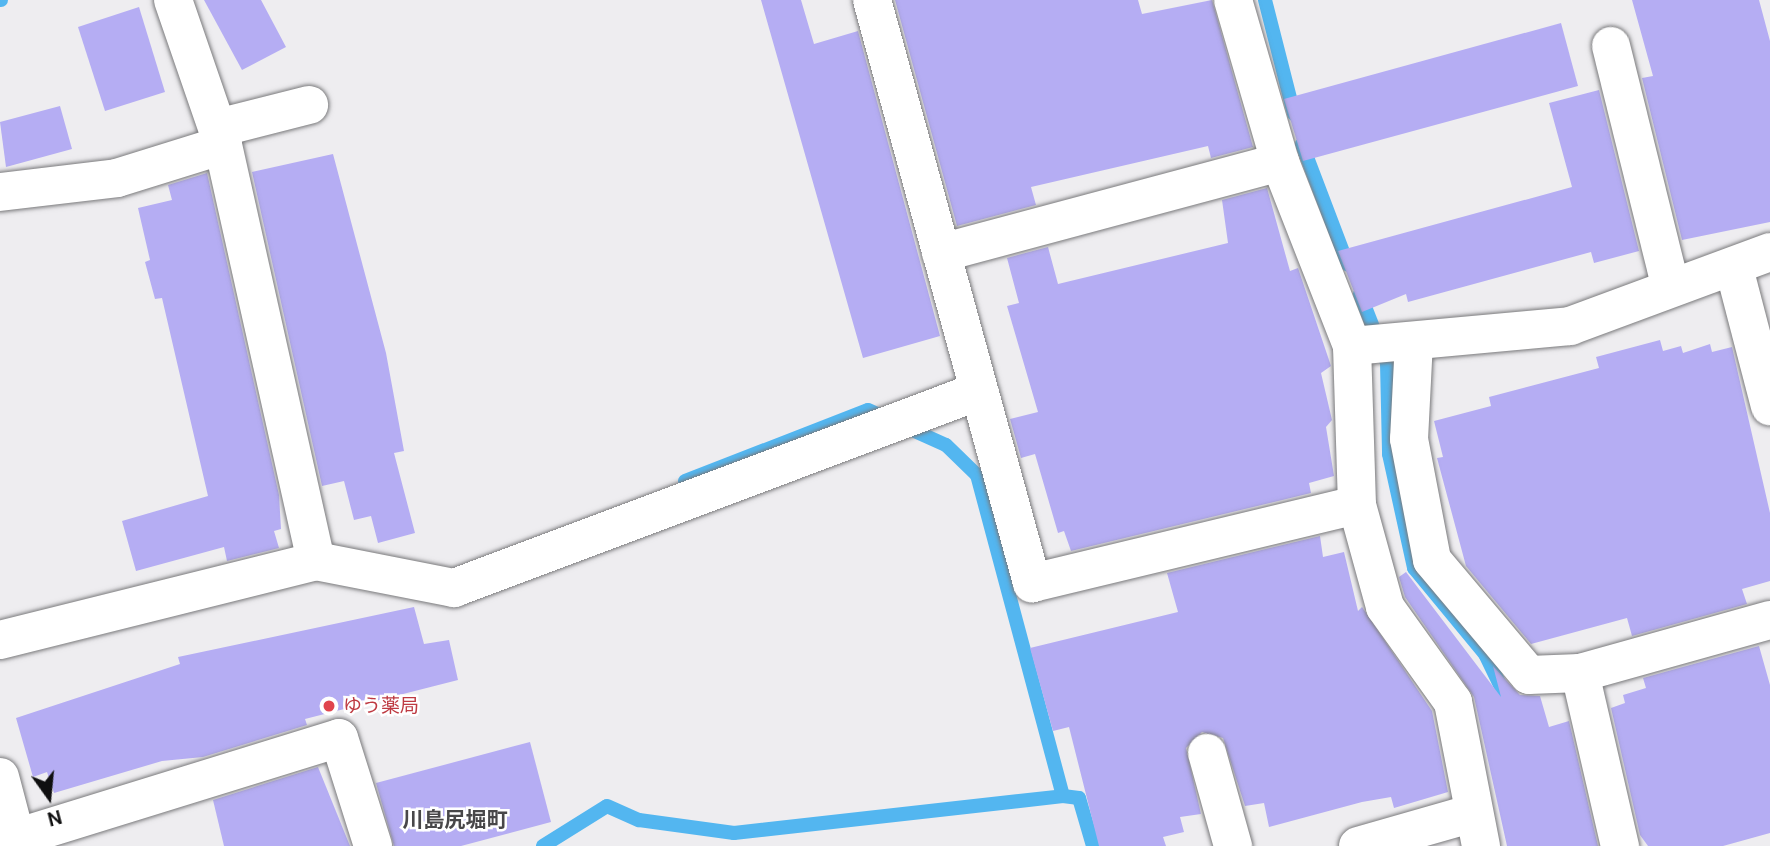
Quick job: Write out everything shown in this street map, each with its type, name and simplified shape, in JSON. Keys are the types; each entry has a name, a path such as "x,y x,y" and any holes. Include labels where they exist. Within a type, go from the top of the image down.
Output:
{"street":[{"path":"173,0 220,137 317,561"},
{"path":"872,0 1032,583 1357,505"},
{"path":"1242,2 1280,162 1380,344 1409,439 1432,560 1529,675 1580,673 1770,620"},
{"path":"1611,46 1671,288"},
{"path":"0,192 117,178 309,105"},
{"path":"941,253 1280,162"},
{"path":"1380,344 1570,326 1770,253"},
{"path":"1734,268 1770,406"},
{"path":"1358,846 1477,830 1453,702 1385,607 1357,505 1380,344"},
{"path":"0,640 317,561 454,588 979,391"},
{"path":"1580,673 1620,846"},
{"path":"0,777 16,838 339,738 373,846"},
{"path":"1207,753 1233,846"}],"building":[{"path":"204,0 261,0 286,47 242,70"},
{"path":"761,0 801,0 814,44 858,31 940,336 863,358"},
{"path":"895,0 1138,0 1142,14 1212,0 1253,147 1211,158 1208,146 1031,187 1036,205 957,226"},
{"path":"1632,0 1759,0 1770,41 1770,222 1682,240 1642,78 1653,76"},
{"path":"139,7 165,92 105,111 78,27"},
{"path":"1561,23 1578,86 1303,161 1284,99"},
{"path":"1599,90 1639,251 1594,263 1591,252 1408,302 1406,294 1362,312 1338,251 1572,187 1549,103"},
{"path":"60,106 72,149 6,167 0,122"},
{"path":"333,154 386,353 404,451 394,453 415,533 378,543 371,516 354,520 344,481 322,486 252,172"},
{"path":"207,173 279,495 281,529 274,531 279,548 227,561 224,547 136,571 122,521 208,496 162,298 155,299 145,262 150,260 138,208 172,200 168,185"},
{"path":"1267,188 1290,271 1298,268 1331,366 1321,373 1332,420 1326,427 1334,476 1309,483 1311,493 1071,551 1064,531 1058,533 1035,454 1021,458 1010,419 1038,412 1007,306 1019,303 1007,258 1048,247 1058,284 1228,243 1222,200"},
{"path":"1660,340 1663,351 1681,346 1683,353 1710,344 1712,352 1732,347 1770,513 1770,581 1742,589 1747,604 1632,636 1627,618 1531,644 1466,566 1437,458 1443,457 1434,421 1491,406 1489,397 1599,368 1596,357"},
{"path":"1320,536 1323,557 1344,552 1358,611 1362,607 1432,711 1448,792 1394,808 1391,797 1362,802 1269,827 1264,803 1245,806 1223,738 1202,732 1186,748 1201,814 1180,817 1184,832 1163,837 1166,846 1099,846 1069,727 1053,731 1030,648 1178,612 1167,573"},
{"path":"1406,572 1501,697 1493,666 1520,695 1540,696 1549,727 1569,721 1598,846 1507,846 1474,697 1405,597 1399,577"},
{"path":"414,607 424,644 449,640 458,680 305,719 307,725 203,757 162,761 54,793 47,772 33,777 16,718 180,664 178,657"},
{"path":"1759,646 1770,685 1770,833 1723,846 1648,846 1640,835 1611,708 1625,703 1623,695 1646,688 1643,678"},
{"path":"530,742 551,822 461,846 394,846 376,783"},
{"path":"318,767 350,846 224,846 213,800"}],"waterway":[{"path":"1265,0 1294,114"},
{"path":"1302,144 1348,265"},
{"path":"1360,294 1387,363 1389,454 1414,568 1485,654 1503,691"},
{"path":"685,481 868,410 946,445 977,475 1063,796"},
{"path":"543,846 607,806 639,820 734,833 1063,796 1079,798 1093,846"}],"place":[{"name":"ゆう薬局","path":"329,706"}],"district":[{"name":"川島尻堀町","path":"455,820"}]}
